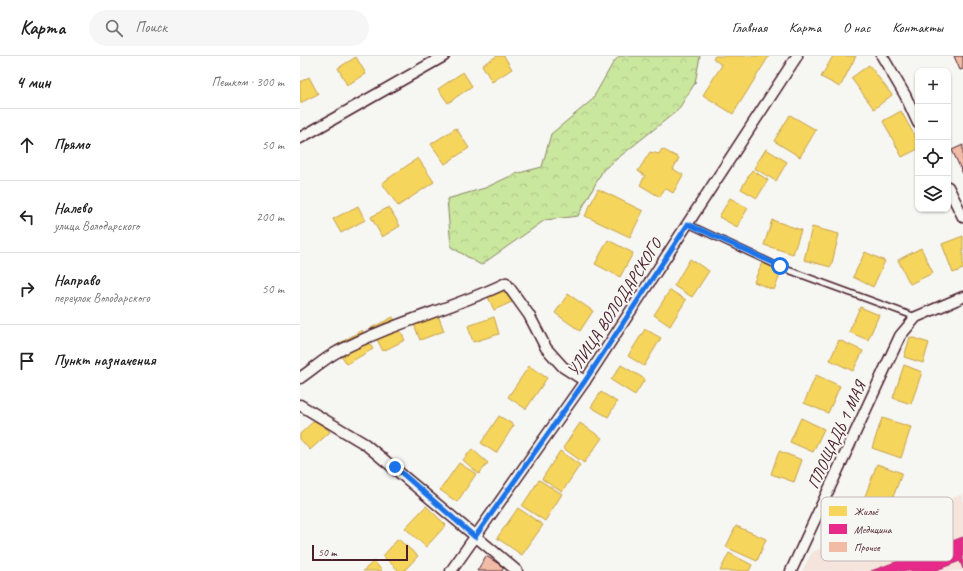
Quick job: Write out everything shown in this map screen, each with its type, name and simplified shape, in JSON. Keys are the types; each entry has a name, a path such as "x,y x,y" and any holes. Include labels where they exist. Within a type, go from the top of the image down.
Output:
{"street":[{"path":"300,138 444,56"},
{"path":"795,59 807,56"},
{"path":"882,56 905,95 915,117"},
{"name":"УЛИЦА ВОЛОДАРСКОГО","path":"451,571 585,381 795,59"},
{"path":"951,193 963,217"},
{"path":"300,378 337,352 398,325 488,292 506,283 529,316 546,348 563,367 585,381"},
{"path":"916,317 963,297"},
{"name":"ПЛОЩАДЬ 1 МАЯ","path":"825,497 900,336 916,317"},
{"path":"300,404 365,444 395,467 516,571"},
{"name":"ПЛОЩАДЬ 1 МАЯ","path":"791,571 821,506"}],"lane":[{"path":"688,224 780,266 916,317"}],"shaded area":[{"path":"963,494 963,571 802,571 812,552 821,549 821,561 953,561 953,498"}],"green space":[{"path":"619,56 700,56 695,83 678,110 603,170 578,216 545,220 481,265 451,247 447,199 485,188 515,174 542,167 551,134 592,100 613,63"}],"building: Жильё":[{"path":"497,56 504,56 512,69 492,82 482,65"},
{"path":"715,56 769,56 733,114 703,95 722,65 713,59"},
{"path":"833,56 856,56 840,87 821,77"},
{"path":"356,57 366,74 347,85 338,68"},
{"path":"869,65 892,95 874,109 851,78"},
{"path":"463,72 472,86 448,103 438,89"},
{"path":"309,77 318,94 300,103 300,82"},
{"path":"901,111 915,137 915,150 902,157 883,121"},
{"path":"790,115 816,130 800,157 774,141"},
{"path":"456,128 469,148 445,164 431,144"},
{"path":"662,149 679,158 673,169 683,175 673,193 665,188 660,197 640,185 645,176 638,171 650,152 659,154"},
{"path":"766,149 787,162 776,181 754,168"},
{"path":"418,158 434,182 398,206 382,183"},
{"path":"752,170 768,180 757,198 741,189"},
{"path":"598,189 643,211 630,237 585,216"},
{"path":"730,198 748,208 737,227 719,217"},
{"path":"358,206 365,220 341,233 333,219"},
{"path":"389,207 400,226 382,237 371,217"},
{"path":"772,220 801,230 793,254 764,245"},
{"path":"812,227 839,234 831,267 804,260"},
{"path":"963,236 963,269 953,273 942,244"},
{"path":"608,240 633,253 620,277 595,264"},
{"path":"921,248 933,273 910,284 898,260"},
{"path":"865,252 885,261 873,287 853,277"},
{"path":"690,259 709,271 692,297 674,286"},
{"path":"763,260 783,268 774,290 754,282"},
{"path":"504,280 514,301 494,310 484,288"},
{"path":"670,290 686,300 670,326 654,315"},
{"path":"568,294 593,311 580,331 555,313"},
{"path":"435,307 444,331 420,340 411,316"},
{"path":"860,307 879,315 868,340 849,332"},
{"path":"393,317 405,340 383,351 371,328"},
{"path":"494,317 499,334 473,342 468,326"},
{"path":"645,329 661,338 644,366 628,356"},
{"path":"362,330 373,349 347,364 335,346"},
{"path":"910,337 929,343 923,363 904,357"},
{"path":"839,340 863,351 853,371 830,360"},
{"path":"621,365 645,379 635,395 611,380"},
{"path":"904,365 922,372 911,404 893,398"},
{"path":"529,366 547,378 526,409 508,397"},
{"path":"816,375 840,386 828,413 804,403"},
{"path":"601,392 617,402 608,417 591,407"},
{"path":"499,416 514,425 496,453 481,443"},
{"path":"317,418 330,432 310,450 300,439 300,434"},
{"path":"801,418 824,429 813,452 790,442"},
{"path":"882,418 911,427 901,458 872,448"},
{"path":"580,423 602,438 584,463 563,448"},
{"path":"472,449 488,463 479,474 463,460"},
{"path":"560,451 580,465 562,492 542,479"},
{"path":"779,451 802,460 794,482 771,474"},
{"path":"459,463 476,474 457,502 440,490"},
{"path":"877,464 902,473 893,497 865,497"},
{"path":"539,480 562,494 545,521 522,506"},
{"path":"426,506 446,525 426,547 405,528"},
{"path":"518,508 543,525 522,555 497,538"},
{"path":"736,526 766,539 757,561 726,547"},
{"path":"398,539 418,556 404,571 399,571 383,556"},
{"path":"729,553 752,565 749,571 720,571"},
{"path":"374,561 382,571 363,571"}],"building: Медицина":[{"path":"963,537 963,569 960,561 934,571 871,571 898,561 953,561 953,541"}],"building: Прочее":[{"path":"954,56 963,56 963,69 960,70"},
{"path":"963,145 963,174 952,150"},
{"path":"486,556 504,567 502,571 477,571"}],"route":[{"path":"395,467 475,537 585,381 688,224 780,266"}]}
